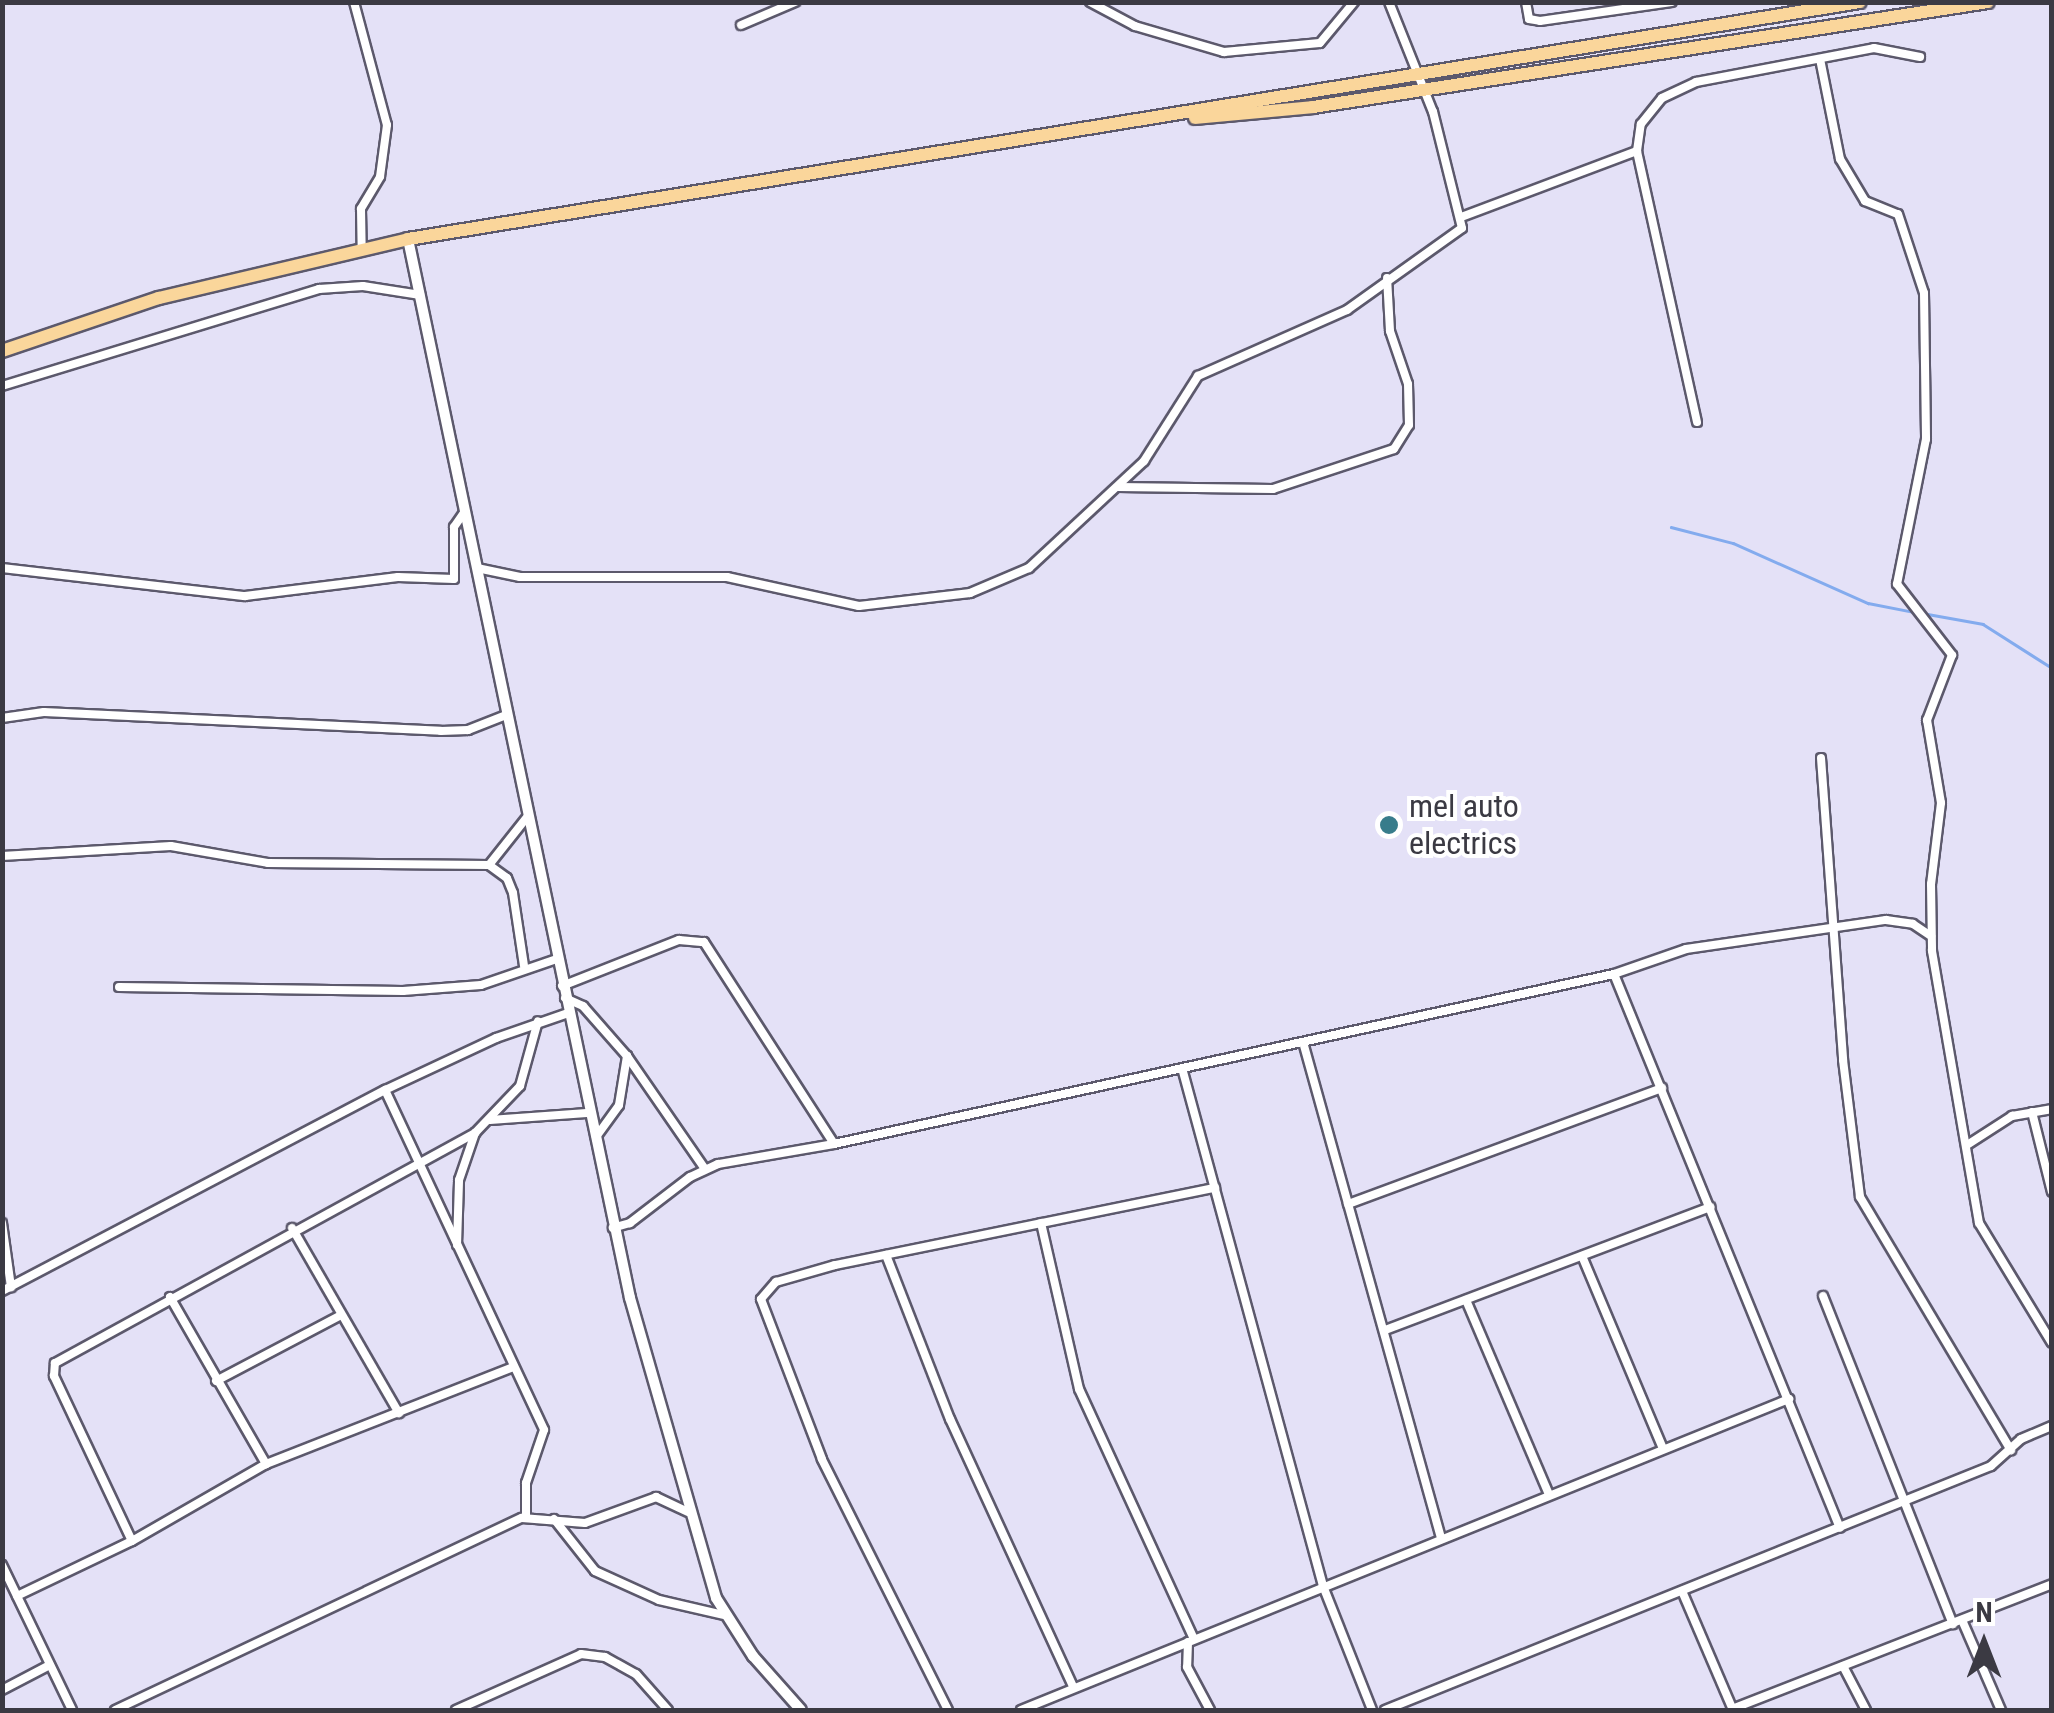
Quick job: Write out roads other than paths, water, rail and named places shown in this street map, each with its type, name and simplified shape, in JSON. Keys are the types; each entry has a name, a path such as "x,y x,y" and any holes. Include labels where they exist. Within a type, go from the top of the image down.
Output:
{"main road":[{"path":"2,350 159,298 408,239 1162,119 1416,73 1860,2"},
{"path":"1162,119 1279,112 1988,2"}],"street":[{"path":"354,2 387,125 380,177 362,209 362,248"},
{"path":"741,25 795,2"},
{"path":"1090,2 1143,29 1224,52 1320,43 1354,2"},
{"path":"474,567 520,577 726,577 859,606 958,595 1028,568 1118,487 1156,446 1198,376 1348,310 1387,278 1457,233 1461,217 1416,73 1388,2"},
{"path":"1526,2 1530,18 1540,21 1672,2"},
{"path":"1697,422 1638,152 1641,124 1683,86 1874,48 1920,57"},
{"path":"1820,59 1840,159 1865,201 1898,214 1926,304 1924,456 1908,508 1897,584 1952,655 1927,720 1941,803 1931,936 1979,1223 2052,1343"},
{"path":"1461,217 1638,152"},
{"path":"408,239 593,1141 688,1512 724,1614 801,1710"},
{"path":"1118,487 1274,489 1394,450 1409,426 1408,384 1390,332 1387,278"},
{"path":"2,386 318,289 362,286 420,295"},
{"path":"2,568 245,596 398,576 454,579 454,527 463,514"},
{"path":"2,718 44,712 441,731 468,730 506,715"},
{"path":"1821,758 1853,1163 1866,1216 2010,1450"},
{"path":"489,865 527,817"},
{"path":"2,856 171,846 268,863 489,865 502,873 513,893 524,966"},
{"path":"613,1228 640,1217 705,1169 1614,974 1686,949 1836,925 1906,922 1931,936"},
{"path":"564,992 679,940 704,942 834,1144"},
{"path":"119,988 403,991 481,984 524,966 556,959"},
{"path":"1614,974 1840,1528"},
{"path":"564,992 584,1006 627,1056 705,1169"},
{"path":"2,1223 7,1289 385,1090 538,1021 568,1013"},
{"path":"132,1542 52,1370 58,1360 292,1228 475,1132 520,1086 538,1021"},
{"path":"1303,1042 1441,1538"},
{"path":"593,1141 620,1105 627,1056"},
{"path":"1182,1068 1323,1586 1372,1710"},
{"path":"1348,1204 1662,1088"},
{"path":"385,1090 456,1252 545,1436 526,1482 526,1517"},
{"path":"1967,1145 1989,1126 2052,1109"},
{"path":"490,1120 587,1112"},
{"path":"2032,1112 2052,1192"},
{"path":"456,1252 460,1180 475,1132"},
{"path":"948,1710 822,1459 761,1299 776,1282 886,1255 1215,1188"},
{"path":"1385,1330 1711,1207"},
{"path":"1042,1223 1075,1377 1191,1640 1187,1667 1210,1710"},
{"path":"292,1228 399,1413"},
{"path":"886,1255 950,1419 1074,1688"},
{"path":"1582,1256 1663,1449"},
{"path":"1823,1296 1906,1502 2000,1710"},
{"path":"170,1297 266,1464"},
{"path":"1466,1300 1549,1495"},
{"path":"216,1382 341,1315"},
{"path":"17,1596 132,1542 266,1464 512,1367"},
{"path":"1020,1710 1789,1399"},
{"path":"1385,1710 1991,1466 2052,1426"},
{"path":"115,1710 526,1517 593,1522 656,1497 688,1512"},
{"path":"554,1519 594,1571 659,1600 724,1614"},
{"path":"2,1565 72,1710"},
{"path":"1682,1591 1733,1710 2052,1584"},
{"path":"456,1710 580,1654 605,1658 636,1674 668,1710"},
{"path":"2,1690 48,1666"},
{"path":"1843,1666 1866,1710"}],"waterway":[{"path":"1671,527 1733,543 1868,603 1914,612"},
{"path":"1922,613 1983,624 2052,668"}],"place":[{"name":"mel auto electrics","path":"1389,825"}]}
